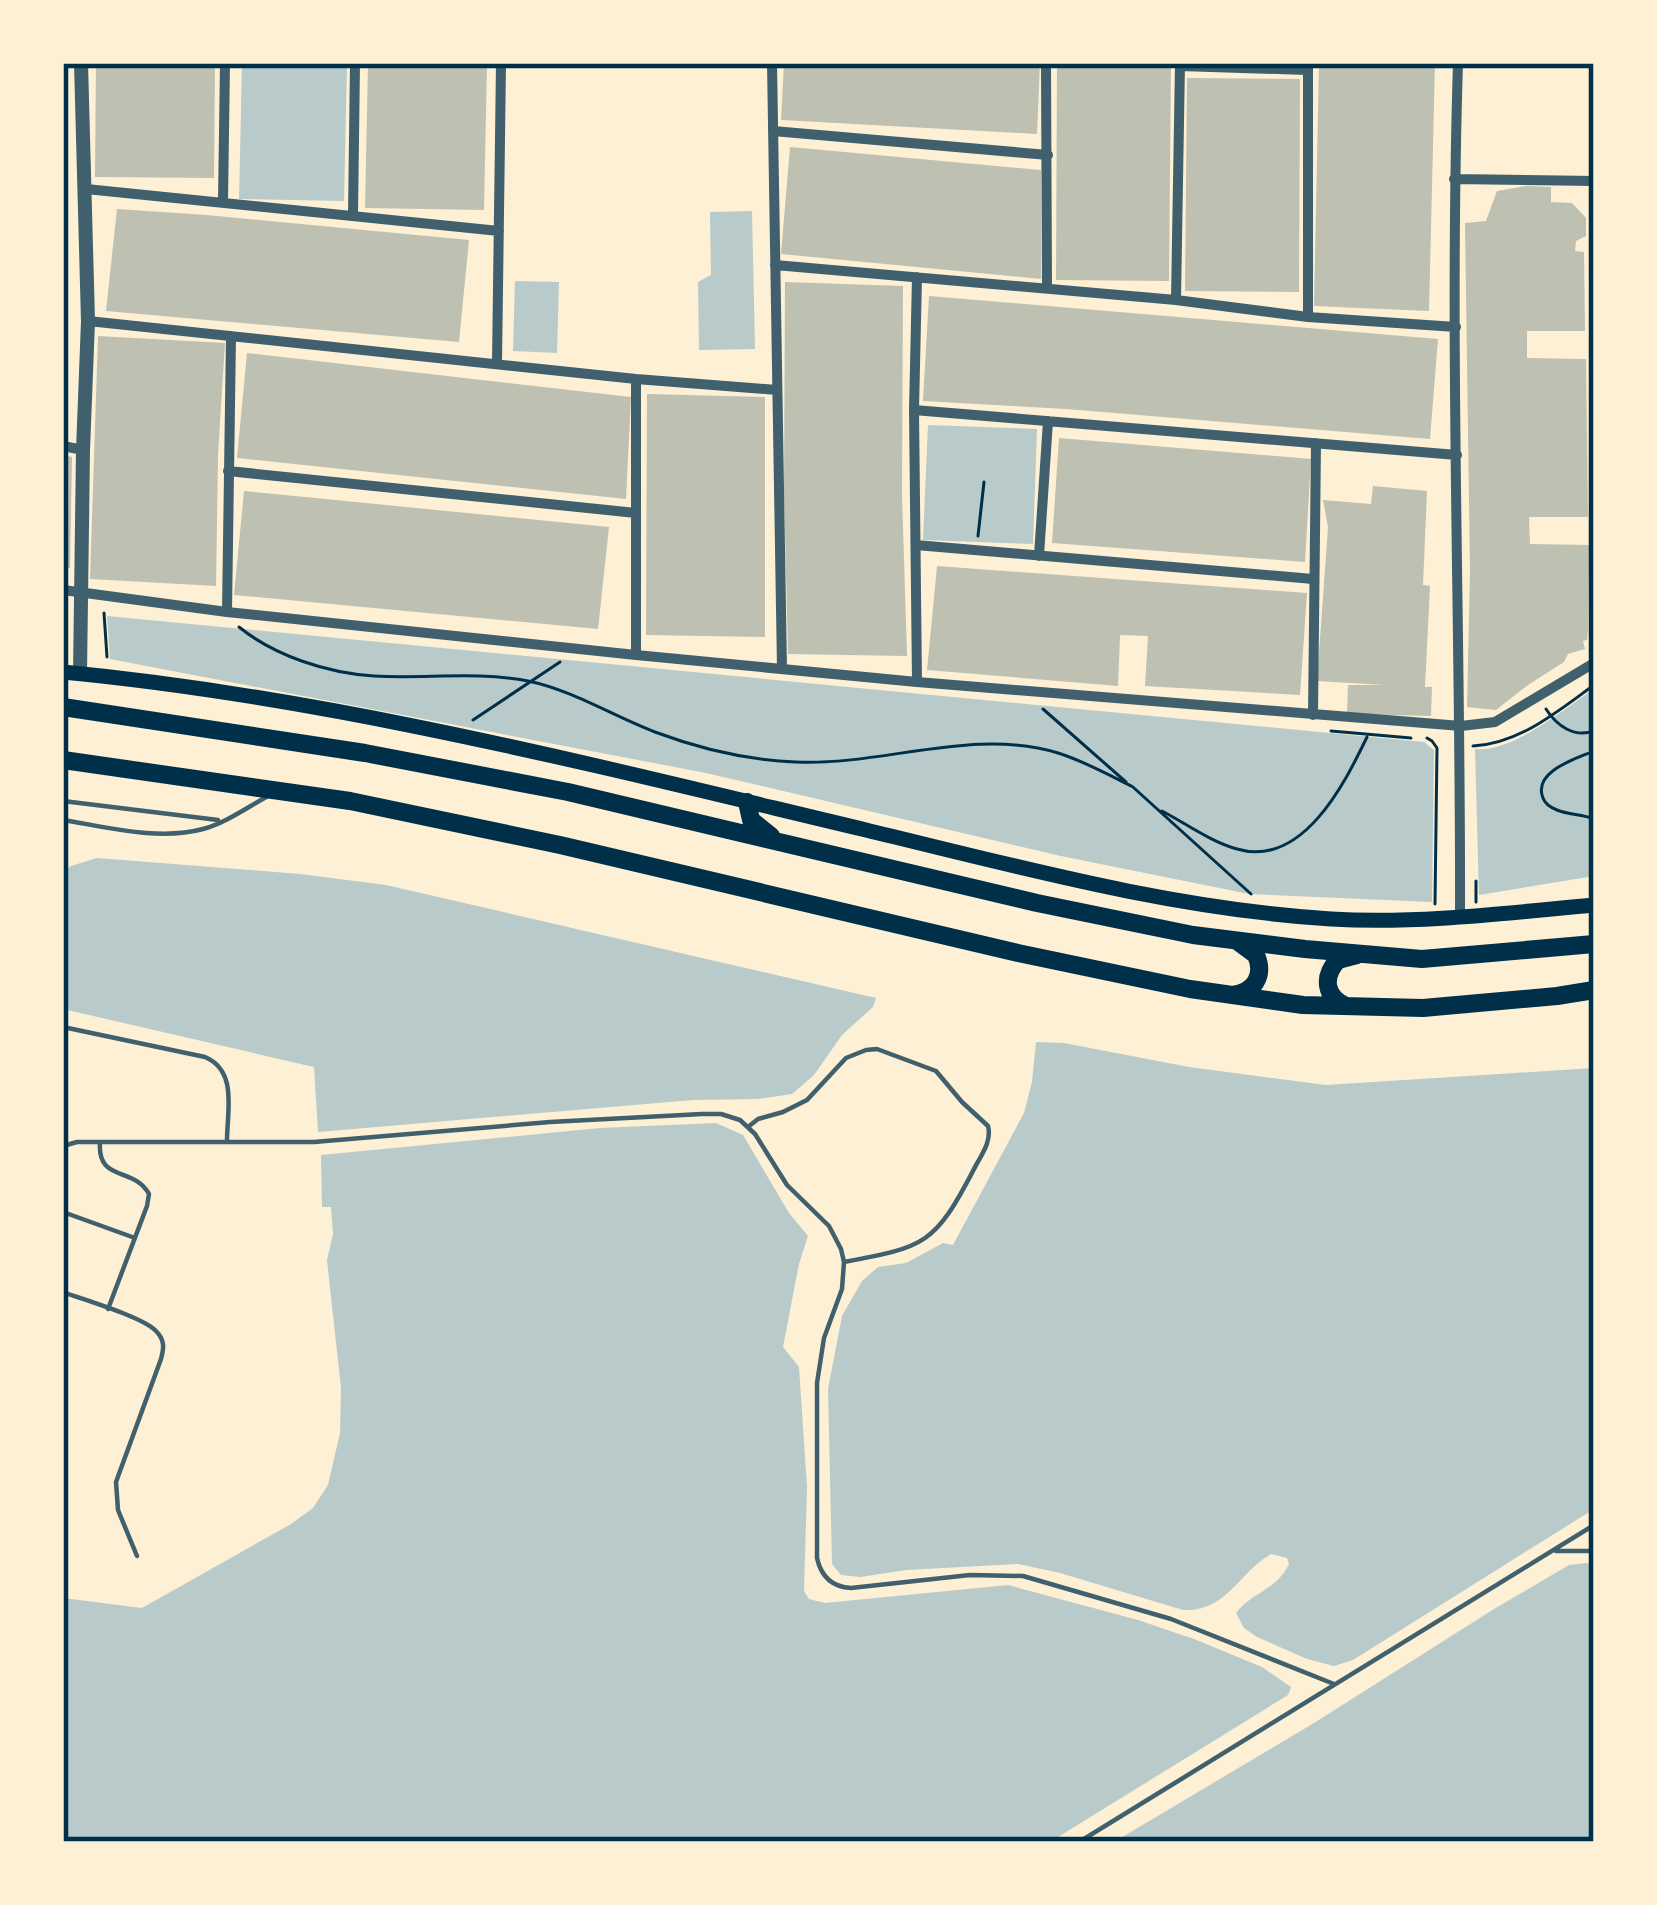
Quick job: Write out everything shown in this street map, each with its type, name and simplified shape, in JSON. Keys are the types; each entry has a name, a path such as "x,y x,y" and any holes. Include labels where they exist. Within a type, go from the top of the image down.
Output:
{"highway":[{"path":"63,707 410,762 568,793 1193,935 1421,958 1594,944"},
{"path":"63,760 350,801 1190,989 1303,1005 1423,1008 1594,990"},
{"path":"747,802 751,820 779,842"},
{"path":"1228,994 1246,992 1260,971 1256,956 1237,941"},
{"path":"1346,1006 1329,992 1328,975 1338,960 1367,954"}],"main road":[{"path":"72,673 242,696 467,735 1162,900 1332,919 1460,918 1594,905"}],"street":[{"path":"72,673 81,602 88,321 81,63"},
{"path":"223,201 225,63"},
{"path":"353,214 355,63"},
{"path":"497,363 501,63"},
{"path":"772,63 782,669"},
{"path":"1046,63 1047,288"},
{"path":"1458,63 1454,179 1460,918"},
{"path":"1176,300 1180,64 1307,66 1308,317"},
{"path":"773,131 1048,155"},
{"path":"1454,179 1594,181"},
{"path":"86,189 499,231"},
{"path":"775,265 1456,327"},
{"path":"917,277 917,682"},
{"path":"88,321 777,390"},
{"path":"227,612 231,336"},
{"path":"636,379 636,655"},
{"path":"914,410 1457,455"},
{"path":"1039,556 1048,421"},
{"path":"1313,715 1316,443"},
{"path":"63,446 83,450"},
{"path":"228,471 636,514"},
{"path":"916,545 1312,579"},
{"path":"63,590 81,602 227,612 917,682 1460,726 1495,722 1594,663"}],"lane":[{"path":"63,823 178,833 205,829 278,791"},
{"path":"63,801 223,820"},
{"path":"63,1027 217,1062 227,1077 227,1142"},
{"path":"748,1126 807,1100 847,1058 877,1049 936,1071 988,1126 989,1140 954,1208 937,1229 904,1250 844,1262"},
{"path":"63,1146 314,1142 550,1122 731,1116 748,1126 787,1185 829,1226 844,1262 842,1289 824,1338 817,1383 817,1558 830,1581 851,1588 970,1575 1023,1576 1171,1619 1334,1684"},
{"path":"100,1142 103,1164 138,1180 149,1200 108,1309"},
{"path":"63,1211 135,1238"},
{"path":"63,1292 152,1328 164,1345 116,1482 118,1510 137,1556"},
{"path":"1079,1842 1594,1525"},
{"path":"1550,1551 1594,1551"}],"path":[{"path":"976,550 984,482"},
{"path":"81,602 104,611 107,666"},
{"path":"242,622 232,622 275,650 335,669 369,676 488,676 543,684 657,733 724,754 798,763 1017,745 1058,753 1133,788"},
{"path":"471,722 571,655"},
{"path":"1473,746 1512,737 1594,685"},
{"path":"1538,698 1564,729 1586,734 1594,730"},
{"path":"1033,700 1257,900"},
{"path":"1325,731 1432,740 1437,748 1435,905"},
{"path":"1156,808 1236,849 1270,853 1320,816 1368,736"},
{"path":"1594,752 1562,763 1542,787 1543,799 1552,809 1594,819"}],"shaded area":[{"path":"242,63 347,63 344,201 239,199"},
{"path":"752,211 755,349 699,350 698,282 711,275 710,212"},
{"path":"515,281 559,282 557,353 513,351"},
{"path":"928,425 1037,429 1033,544 923,540"},
{"path":"107,616 1424,742 1434,750 1432,902 1249,894 1061,856 706,773 110,659"},
{"path":"1594,689 1594,876 1479,895 1475,749 1521,737"},
{"path":"97,858 386,885 876,998 814,1075 792,1094 318,1132 314,1067 63,1009 63,872"},
{"path":"1036,1042 1326,1085 1594,1068 1594,1509 1353,1660 1334,1666 1307,1659 1244,1628 1236,1613 1277,1580 1289,1564 1287,1558 1271,1554 1211,1605 1183,1610 1018,1564 841,1575 832,1564 828,1389 842,1316 862,1281 878,1267 906,1263 943,1243 953,1245 1024,1113"},
{"path":"716,1123 743,1135 808,1236 783,1347 799,1367 807,1487 804,1591 809,1599 825,1603 1008,1585 1194,1639 1262,1667 1291,1687 1288,1695 1050,1842 63,1842 63,1598 142,1608 291,1524 313,1508 328,1485 340,1433 341,1388 327,1260 333,1234 331,1207 322,1207 321,1155 600,1128"},
{"path":"1569,1565 1594,1566 1594,1842 1114,1842 1494,1609"}],"building":[{"path":"96,63 215,63 214,178 95,177"},
{"path":"368,63 487,63 484,210 365,208"},
{"path":"784,63 1040,63 1037,134 781,120"},
{"path":"1057,63 1171,63 1169,281 1056,280"},
{"path":"1319,63 1435,63 1429,311 1314,306"},
{"path":"1187,78 1300,79 1299,292 1185,291"},
{"path":"790,147 1041,170 1041,279 781,254"},
{"path":"1551,187 1551,202 1572,203 1586,218 1586,236 1576,241 1575,251 1584,252 1585,331 1527,331 1527,358 1586,359 1588,517 1529,517 1530,544 1589,545 1588,630 1585,649 1568,654 1564,662 1496,710 1467,707 1465,223 1486,221 1497,191"},
{"path":"117,209 469,240 459,342 106,311"},
{"path":"785,282 903,286 907,656 788,654"},
{"path":"929,296 1438,339 1430,439 923,401"},
{"path":"63,327 67,327 67,430 63,429"},
{"path":"98,336 225,343 216,586 90,579"},
{"path":"247,353 631,397 626,499 237,458"},
{"path":"647,394 765,397 765,637 646,635"},
{"path":"1059,438 1311,459 1305,562 1052,543"},
{"path":"63,455 72,457 70,568 63,567"},
{"path":"1373,486 1427,491 1423,585 1430,586 1425,687 1432,687 1431,716 1347,714 1348,685 1384,685 1317,681 1328,527 1323,500 1371,504"},
{"path":"244,491 609,527 598,629 234,595"},
{"path":"937,566 1307,593 1300,695 1145,686 1148,636 1120,635 1118,686 927,670"}]}
